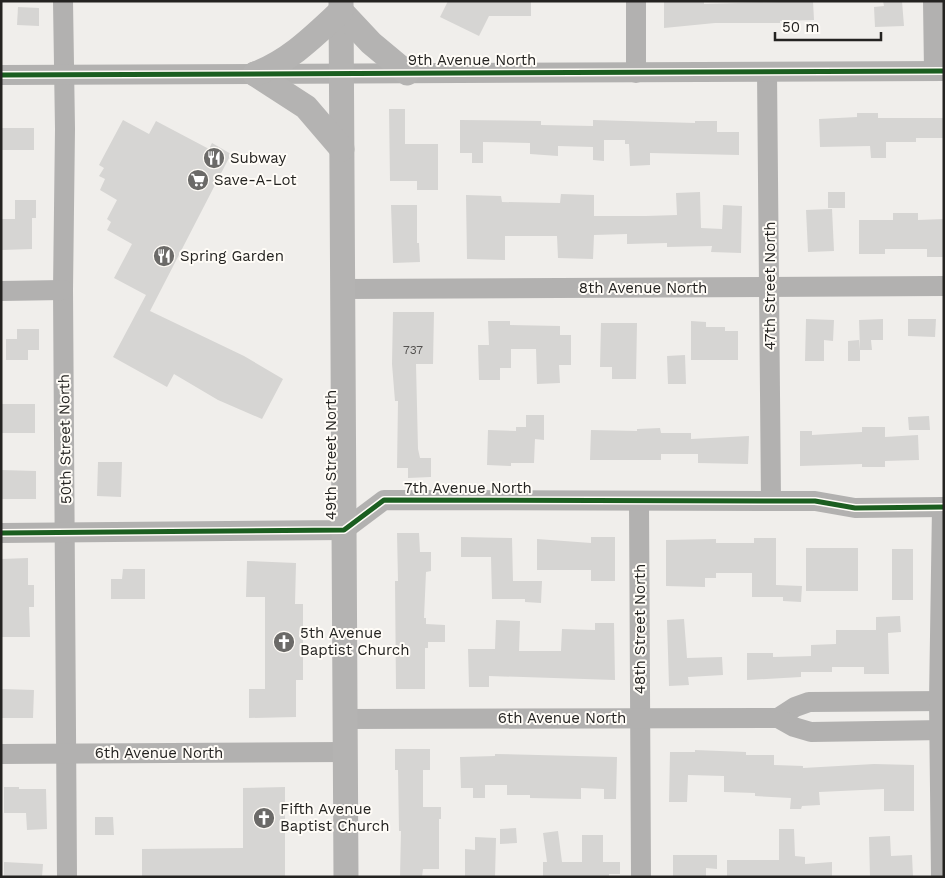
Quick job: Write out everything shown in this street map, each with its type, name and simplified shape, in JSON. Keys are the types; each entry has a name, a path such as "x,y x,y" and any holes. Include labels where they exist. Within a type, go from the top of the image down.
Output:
{"main road":[{"path":"255,74 273,68 304,46 341,6 371,43 407,73"},
{"name":"49th Street North","path":"341,6 346,877"},
{"path":"255,74 306,107 342,149"}],"street":[{"name":"50th Street North","path":"63,1 67,877"},
{"path":"636,1 636,72"},
{"path":"933,1 939,71"},
{"name":"9th Avenue North","path":"1,75 939,71"},
{"name":"47th Street North","path":"767,72 772,501"},
{"name":"8th Avenue North","path":"343,289 944,286"},
{"path":"1,291 63,290"},
{"name":"7th Avenue North","path":"344,530 384,500 815,501 855,508 943,507"},
{"name":"48th Street North","path":"639,501 641,877"},
{"path":"940,877 943,507"},
{"path":"1,533 66,534 344,530"},
{"path":"778,718 795,707 809,702 941,701"},
{"name":"6th Avenue North","path":"346,719 778,718 794,727 812,732 941,730"},
{"name":"6th Avenue North","path":"1,754 346,752"}],"building":[{"path":"448,1 531,1 531,16 489,16 479,36 440,17"},
{"path":"664,1 704,1 704,4 813,1 814,20 780,21 780,23 715,23 664,28"},
{"path":"883,1 902,1 904,26 875,27 874,7 884,6"},
{"path":"18,7 39,8 39,26 17,25"},
{"path":"389,109 405,109 405,144 438,144 438,190 417,190 417,181 390,181"},
{"path":"857,113 878,113 878,118 944,118 944,138 916,138 916,142 886,142 886,158 871,158 870,146 820,147 819,119 857,117"},
{"path":"123,120 149,134 156,121 209,149 212,143 231,154 150,311 244,356 283,379 262,419 218,400 174,374 167,387 113,357 146,295 114,278 132,244 107,230 111,222 107,219 117,200 100,190 105,179 99,176 104,168 99,165"},
{"path":"460,120 541,121 541,125 593,126 593,120 695,123 695,121 717,121 717,132 739,132 739,155 650,153 650,165 630,166 629,144 625,144 625,140 604,140 604,161 593,160 593,147 558,146 558,156 530,154 530,143 483,142 483,163 472,163 472,153 460,153"},
{"path":"1,128 34,128 34,150 1,150"},
{"path":"700,192 701,228 722,229 723,205 742,206 741,253 711,252 712,246 667,247 667,243 627,244 627,234 594,235 593,259 558,258 557,236 505,236 505,260 467,259 466,195 501,196 502,202 560,203 561,194 594,195 594,216 646,216 677,215 676,193"},
{"path":"828,192 845,192 845,208 828,208"},
{"path":"15,200 36,200 36,218 32,218 32,249 2,250 1,219 15,219"},
{"path":"391,205 417,205 417,243 419,243 420,262 393,263"},
{"path":"832,209 834,251 808,252 806,210"},
{"path":"893,213 918,213 918,220 944,219 944,257 927,257 927,249 885,249 885,254 859,254 859,220 893,220"},
{"path":"393,312 434,312 433,364 416,364 418,449 420,458 431,458 431,477 408,478 408,468 397,468 398,401 395,401 392,364"},
{"path":"806,319 834,320 833,341 824,340 824,361 805,361"},
{"path":"883,319 883,340 871,340 872,350 860,350 859,320"},
{"path":"908,319 936,319 935,337 908,336"},
{"path":"488,321 510,321 510,325 560,326 560,335 571,335 571,365 559,365 560,383 537,384 536,349 511,349 511,368 500,368 500,380 479,380 478,345 489,345"},
{"path":"691,321 706,322 706,327 725,327 725,331 738,331 738,360 691,360"},
{"path":"601,323 637,323 636,379 612,379 612,367 600,367"},
{"path":"17,329 39,329 39,350 28,350 28,360 6,360 6,339 17,339"},
{"path":"859,340 860,361 848,361 848,341"},
{"path":"685,355 686,384 668,384 667,356"},
{"path":"1,404 35,404 35,433 1,433"},
{"path":"526,415 544,415 544,440 535,439 534,463 511,463 511,466 487,465 488,430 516,431 516,427 526,427"},
{"path":"929,416 930,430 909,430 908,417"},
{"path":"862,427 885,427 885,437 918,435 919,460 885,461 885,467 862,467 862,464 800,466 800,431 812,431 812,435 862,432"},
{"path":"660,428 661,433 691,433 691,439 749,436 748,464 698,463 698,454 661,454 661,460 590,460 591,430 637,431 637,429"},
{"path":"98,462 122,462 121,497 97,496"},
{"path":"1,470 36,471 36,499 1,499"},
{"path":"397,533 419,533 420,552 431,552 431,571 426,572 424,618 426,618 426,624 445,625 445,642 428,642 428,648 425,648 425,689 396,689 395,581 398,581"},
{"path":"461,537 512,538 513,581 542,581 541,603 525,602 525,599 492,599 491,557 461,557"},
{"path":"591,537 615,537 615,581 591,581 591,570 537,570 537,539 591,543"},
{"path":"754,538 776,538 776,585 802,586 801,602 783,601 783,597 752,597 752,573 716,573 716,578 705,578 705,587 666,586 666,540 716,539 716,543 754,543"},
{"path":"806,548 858,548 858,591 806,591"},
{"path":"892,549 913,549 913,600 892,600"},
{"path":"28,558 28,585 34,585 34,607 29,607 30,637 1,637 1,559"},
{"path":"247,561 296,563 295,604 303,604 303,680 296,680 296,717 249,718 249,689 265,689 265,597 246,597"},
{"path":"123,569 145,569 145,599 111,599 111,579 122,579"},
{"path":"900,616 901,632 888,633 889,674 864,674 864,667 832,667 832,672 801,672 801,677 747,680 747,653 773,653 773,657 811,656 811,645 836,644 836,630 876,630 876,617"},
{"path":"684,619 687,658 722,657 723,675 688,677 689,685 669,686 667,620"},
{"path":"496,620 520,621 519,651 561,651 562,629 595,630 595,623 614,623 615,680 489,676 489,687 469,687 468,649 495,649"},
{"path":"1,689 34,690 33,718 1,718"},
{"path":"395,749 430,749 430,770 423,770 423,807 441,807 441,819 439,819 439,869 423,869 422,877 400,877 401,831 399,831 398,770 395,770"},
{"path":"695,750 746,752 746,755 774,755 774,765 803,766 803,768 874,764 914,765 914,811 884,811 884,789 819,792 820,805 790,809 791,798 755,796 755,793 724,792 724,776 688,775 687,802 669,802 670,752 695,752"},
{"path":"495,754 617,757 616,799 604,799 604,789 581,788 581,799 530,798 530,795 507,795 507,785 485,785 485,798 473,798 473,788 461,788 460,757 495,756"},
{"path":"4,787 46,789 47,829 27,830 26,813 4,813"},
{"name":"Fifth Avenue Baptist Church","path":"285,787 285,877 142,877 142,849 243,848 243,788"},
{"path":"95,817 113,817 114,835 95,835"},
{"path":"516,828 517,843 500,844 500,829"},
{"path":"779,829 794,829 795,856 805,857 805,864 832,862 832,877 727,877 727,860 779,860"},
{"path":"558,831 562,862 582,862 582,835 603,835 603,862 620,862 620,874 609,874 609,877 543,877 543,862 547,862 543,833"},
{"path":"890,836 891,856 912,855 913,877 870,877 869,837"},
{"path":"475,837 496,838 495,877 465,877 465,849 475,850"},
{"path":"673,855 717,855 717,869 706,868 706,877 673,877"},
{"path":"4,862 43,864 42,877 4,877"}],"cycle path":[{"path":"1,75 944,71"},
{"path":"1,533 344,530 384,500 815,501 855,508 944,507"}],"place":[{"name":"Subway","path":"214,158"},
{"name":"Save-A-Lot","path":"198,180"},
{"name":"Spring Garden","path":"164,256"},
{"name":"5th Avenue Baptist Church","path":"284,642"},
{"name":"Fifth Avenue Baptist Church","path":"264,818"}]}
